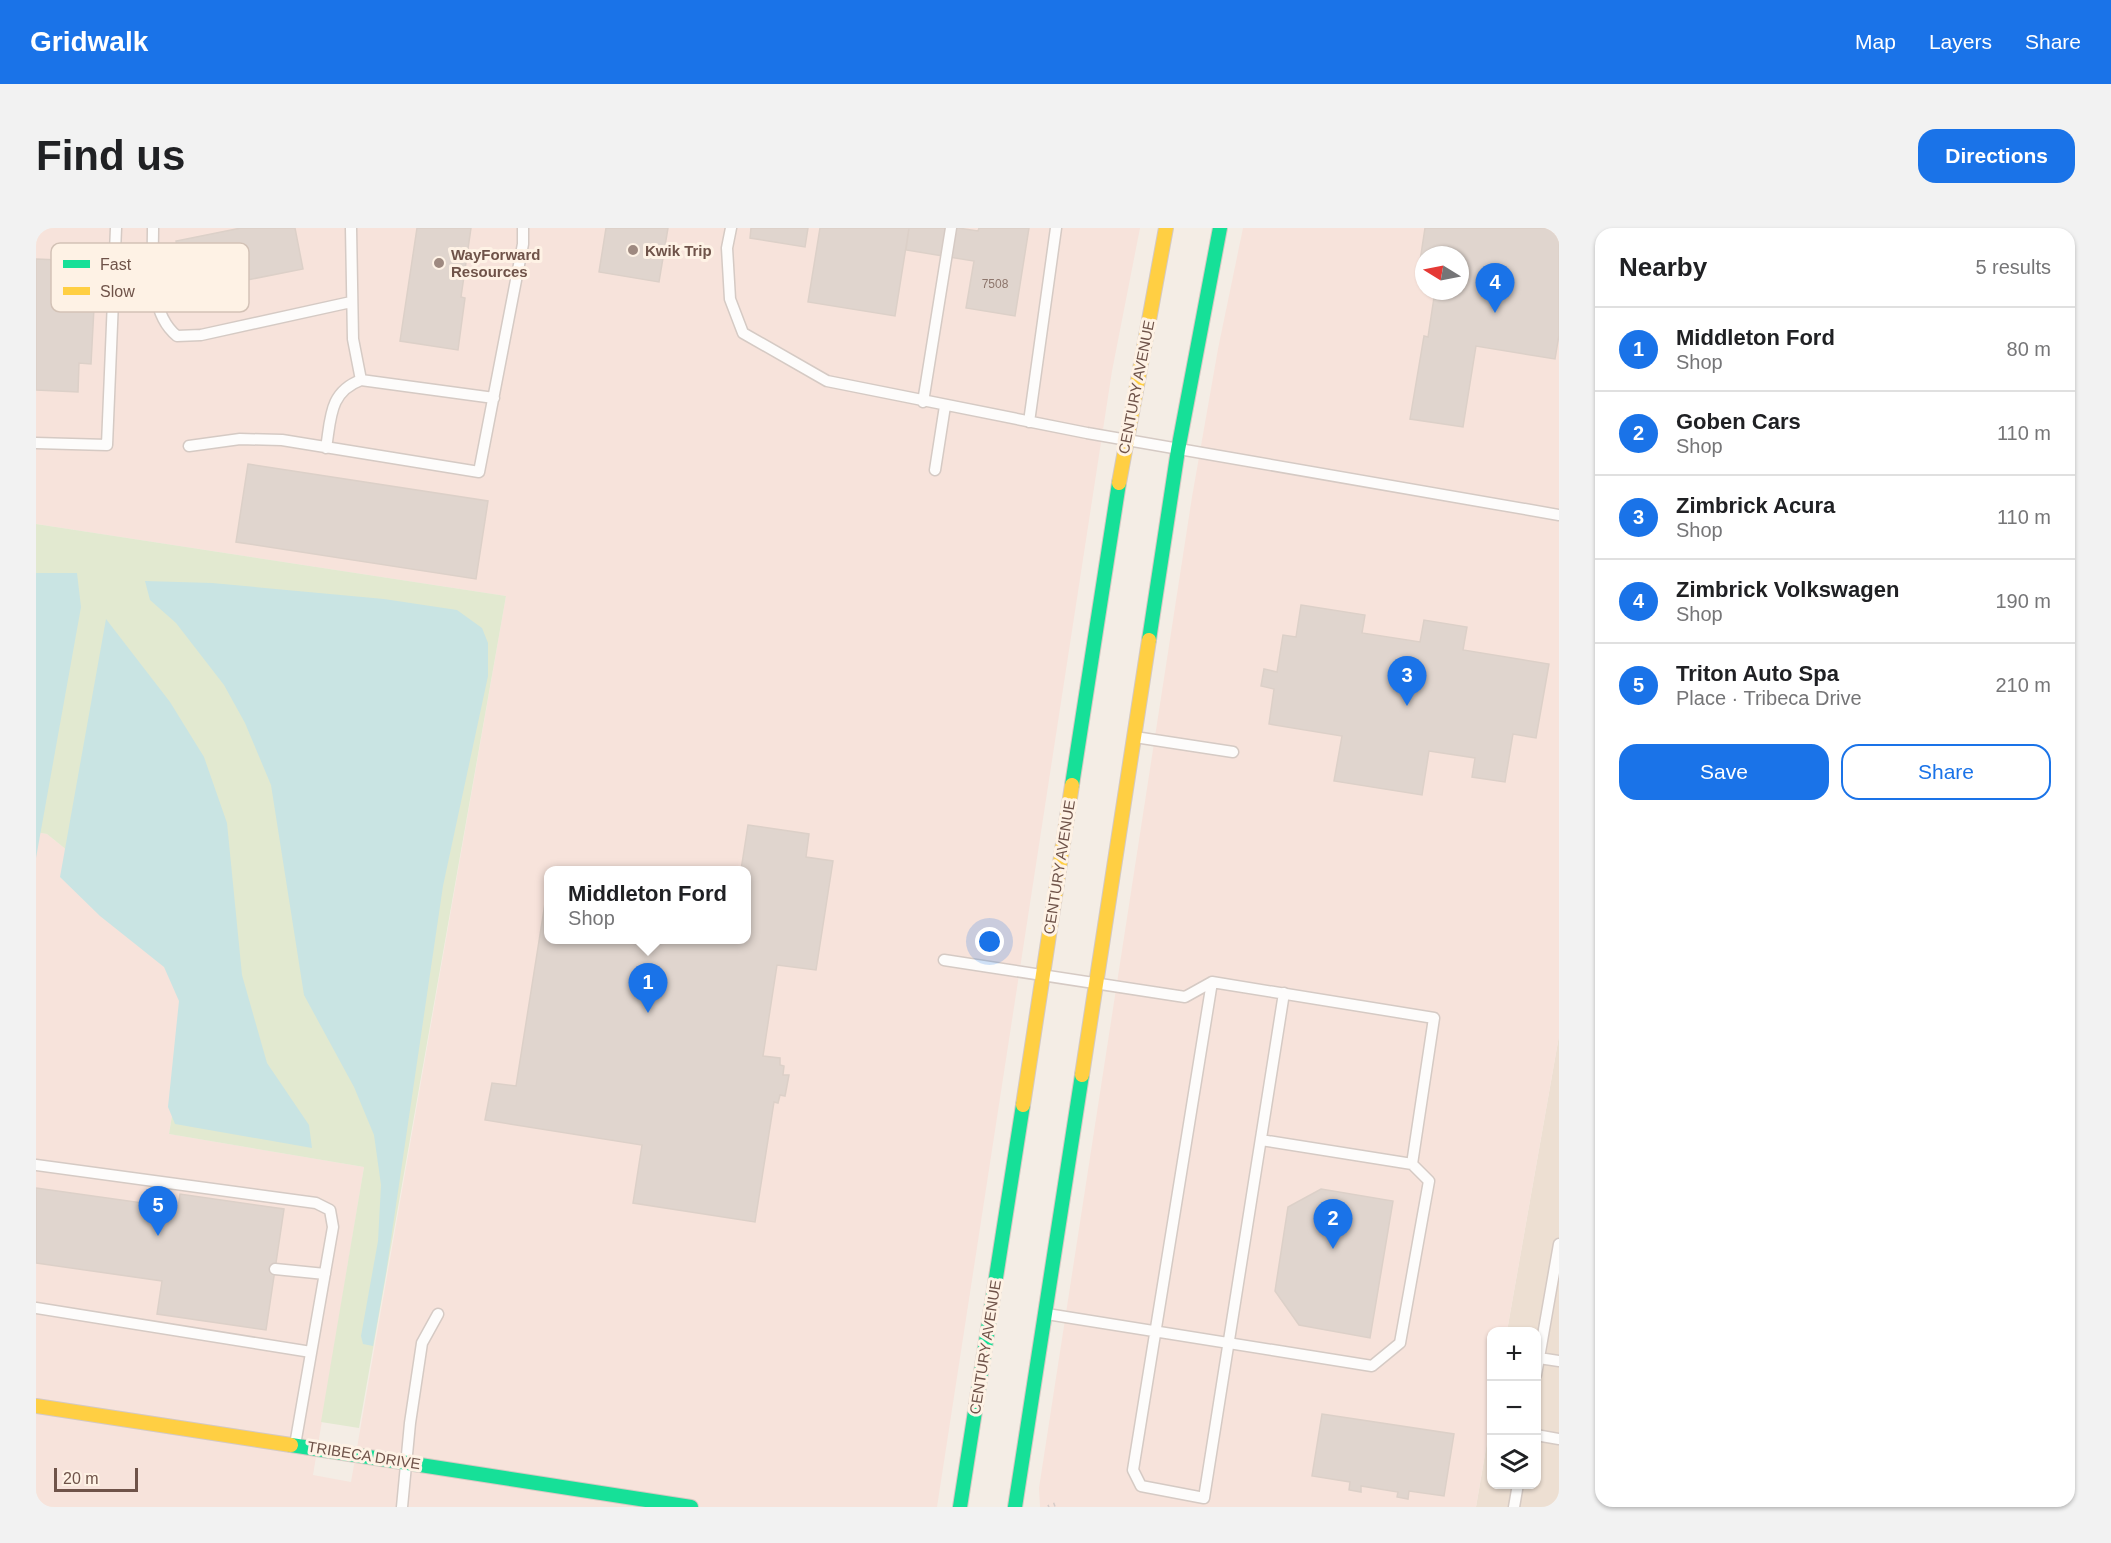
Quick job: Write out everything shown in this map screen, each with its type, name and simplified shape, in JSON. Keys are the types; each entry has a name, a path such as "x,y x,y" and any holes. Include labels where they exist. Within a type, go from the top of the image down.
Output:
{"main road":[{"name":"CENTURY AVENUE","path":"960,1507 1126,440 1167,228"},
{"path":"1015,1507 1178,450 1220,228"},
{"name":"TRIBECA DRIVE","path":"36,1406 691,1507"}],"lane":[{"path":"115,243 116,228"},
{"path":"153,228 154,243"},
{"path":"351,228 353,339 361,381"},
{"path":"189,446 240,439 282,440 479,472 523,244 523,228"},
{"path":"731,228 727,248 730,299 743,333 827,381 923,402 1178,450 1559,515"},
{"path":"923,402 951,228"},
{"path":"1029,422 1056,228"},
{"path":"160,312 169,330 177,336 201,335 351,302"},
{"path":"36,443 107,445 113,312"},
{"path":"326,448 332,411 339,394 349,385 361,381 494,398"},
{"path":"935,470 945,406"},
{"path":"1134,737 1233,752"},
{"path":"944,960 1185,997 1212,982 1434,1018 1412,1164"},
{"path":"1212,982 1133,1470 1141,1486 1204,1498 1284,993"},
{"path":"1044,1314 1372,1366 1400,1343 1430,1181 1412,1164 1261,1140"},
{"path":"36,1165 316,1203 330,1210 333,1227 295,1445"},
{"path":"1541,1347 1559,1244"},
{"path":"275,1269 325,1274"},
{"path":"36,1308 311,1352"},
{"path":"402,1507 422,1343 438,1314"},
{"path":"1541,1358 1559,1361"},
{"path":"1541,1436 1559,1439"},
{"path":"1514,1507 1517,1489"}],"path":[{"path":"1048,1507 1056,1504"}],"shaded area":[{"path":"36,228 1140,228 1112,371 937,1507 36,1507 36,832 47,834 198,956 169,1134 364,1167 313,1475 351,1482 506,596 36,524"},
{"path":"1243,228 1559,228 1559,1036 1508,1327 1487,1327 1487,1442 1476,1507 1040,1507 1039,1488 1192,497 1218,349"},
{"path":"1559,1036 1559,1507 1476,1507 1487,1442 1487,1489 1541,1489 1541,1327 1508,1327"}],"green space":[{"path":"36,524 506,596 359,1428 321,1422 364,1167 169,1134 198,956 47,834 36,832"}],"water":[{"path":"36,573 77,573 81,607 36,858"},
{"path":"145,581 212,583 384,599 457,610 482,628 488,643 488,676 443,886 386,1273 373,1346 363,1344 361,1336 378,1241 381,1185 374,1135 354,1087 304,995 271,785 245,723 224,685 176,623 150,600"},
{"path":"106,619 170,702 204,757 227,823 242,975 267,1063 309,1125 312,1148 175,1124 168,1107 179,1001 164,967 100,916 60,877"}],"building":[{"path":"241,228 295,228 303,269 249,280 249,243 176,243 176,241"},
{"name":"WayForward Resources","path":"417,228 471,228 461,297 465,298 458,350 400,341"},
{"name":"Kwik Trip","path":"606,228 668,228 659,282 599,272"},
{"name":"Kwik Trip","path":"751,228 808,228 805,247 750,238"},
{"path":"820,228 909,228 895,316 808,302"},
{"path":"909,228 958,228 978,231 979,228 1029,228 1015,316 966,308 974,261 906,250"},
{"path":"1425,228 1559,228 1559,335 1555,359 1476,346 1463,427 1410,419 1424,336 1428,337 1434,300 1469,300 1469,246 1422,246"},
{"path":"36,259 51,260 51,312 94,312 91,364 79,363 78,392 36,390"},
{"path":"248,464 488,501 476,579 236,542"},
{"path":"1301,605 1365,615 1362,633 1420,642 1424,620 1467,627 1463,650 1549,664 1536,738 1513,734 1505,782 1472,777 1475,758 1429,751 1422,795 1334,781 1342,736 1269,724 1274,689 1261,686 1264,669 1277,672 1283,635 1296,637"},
{"path":"748,825 809,834 806,857 833,861 816,970 777,965 763,1056 780,1058 780,1065 784,1066 783,1075 789,1075 785,1096 780,1095 778,1103 774,1102 755,1222 633,1203 642,1145 485,1120 492,1083 516,1086 544,910 544,944 751,944 751,866 742,866"},
{"path":"36,1188 178,1208 180,1194 284,1209 266,1330 157,1314 162,1281 36,1263"},
{"path":"1321,1189 1393,1201 1370,1338 1299,1325 1275,1291 1288,1207"},
{"path":"1322,1414 1454,1434 1444,1496 1409,1491 1408,1499 1397,1497 1398,1492 1361,1486 1361,1492 1349,1490 1350,1482 1312,1476"}],"traffic: fast":[{"path":"1149,640 1178,450 1220,228"},
{"path":"1072,785 1119,483"},
{"path":"1015,1507 1082,1075"},
{"path":"960,1507 1023,1105"},
{"path":"291,1445 691,1507"}],"traffic: slow":[{"path":"1119,483 1166,228"},
{"path":"1082,1075 1149,640"},
{"path":"1023,1105 1072,785"},
{"path":"36,1406 291,1445"}],"place":[{"name":"Kwik Trip","path":"633,250"},
{"name":"WayForward Resources","path":"439,263"},
{"name":"Zimbrick Volkswagen","path":"1495,313"},
{"name":"Zimbrick Acura","path":"1407,706"},
{"name":"Middleton Ford","path":"648,1013"},
{"name":"Triton Auto Spa","path":"158,1236"},
{"name":"Goben Cars","path":"1333,1249"}]}
